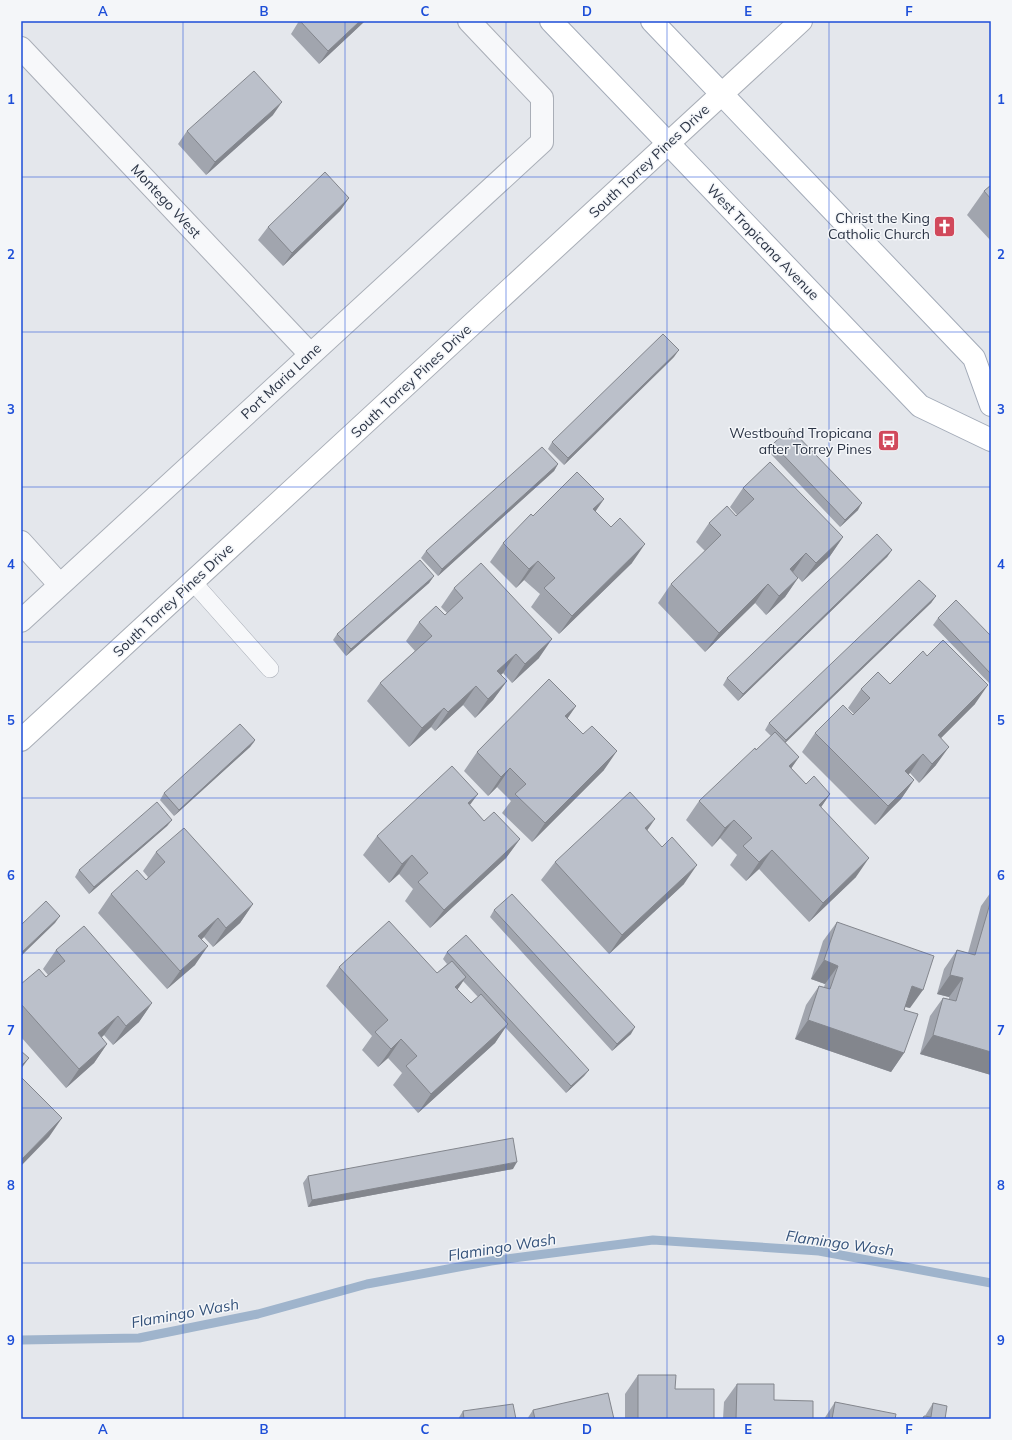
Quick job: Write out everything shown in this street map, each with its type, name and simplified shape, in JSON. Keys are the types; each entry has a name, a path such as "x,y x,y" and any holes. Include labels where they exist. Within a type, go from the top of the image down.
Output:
{"main road":[{"name":"West Tropicana Avenue","path":"551,21 920,406 991,440"},
{"path":"652,21 974,358 991,405"},
{"name":"South Torrey Pines Drive","path":"21,740 801,21"}],"street":[{"name":"Port Maria Lane","path":"21,621 542,142 542,98 469,21"},
{"name":"Montego West","path":"21,48 310,354"},
{"path":"21,542 60,585"}],"lane":[{"path":"193,582 270,669"}],"building":[{"path":"300,21 360,21 328,51"},
{"path":"254,71 282,102 215,162 187,131"},
{"path":"325,172 349,198 292,253 268,227"},
{"path":"991,185 991,199 984,191"},
{"path":"663,334 679,350 568,458 552,442"},
{"path":"790,428 862,503 845,520 773,444"},
{"path":"542,447 558,464 442,569 426,551"},
{"path":"770,462 843,537 816,563 806,553 790,569 798,578 779,596 768,584 719,633 671,584 721,535 709,523 727,506 736,516 754,499 743,488"},
{"path":"577,472 604,499 593,509 611,527 620,518 645,544 572,616 544,588 555,578 538,561 529,569 503,543 531,514 533,516"},
{"path":"877,534 892,550 743,694 727,678"},
{"path":"420,560 434,576 351,649 337,634"},
{"path":"481,563 552,639 525,664 516,654 497,671 507,681 488,699 476,686 448,712 444,708 422,728 380,683 432,636 419,622 436,606 445,615 463,598 454,588"},
{"path":"919,580 936,596 786,740 769,723"},
{"path":"956,600 991,636 991,674 938,618"},
{"path":"943,640 988,685 938,735 949,747 932,764 923,754 905,771 914,780 888,806 815,733 843,705 853,715 870,698 861,689 878,672 890,684 923,651 927,656"},
{"path":"549,679 576,706 565,716 583,734 592,726 617,751 545,823 515,794 526,784 510,768 501,777 477,752"},
{"path":"240,724 255,740 179,810 164,793"},
{"path":"775,732 799,757 789,766 806,784 814,776 830,794 819,805 869,858 823,903 772,850 759,862 743,846 752,838 734,820 725,828 699,801 755,748 756,750"},
{"path":"452,766 478,794 468,803 484,821 494,812 520,839 444,910 418,882 428,873 412,855 402,864 377,836"},
{"path":"630,792 655,819 645,828 662,847 672,837 697,865 622,935 555,862"},
{"path":"157,802 172,820 94,887 79,870"},
{"path":"184,828 253,904 226,928 218,918 198,936 208,946 180,971 111,894 137,870 146,880 165,862 156,852"},
{"path":"512,894 635,1027 617,1044 494,910"},
{"path":"991,900 991,1052 933,1035 943,998 956,1001 963,978 950,975 957,950 975,955"},
{"path":"46,901 60,916 21,953 21,925"},
{"path":"389,921 437,973 452,961 466,977 455,987 471,1003 481,994 508,1024 431,1094 406,1066 417,1056 401,1039 391,1049 375,1032 388,1020 339,967"},
{"path":"837,922 934,956 923,990 912,986 904,1010 918,1014 904,1053 808,1020 819,986 830,989 838,966 824,960"},
{"path":"84,926 152,1003 126,1026 118,1016 98,1033 107,1044 79,1069 21,1004 21,984 39,969 46,977 65,961 56,950"},
{"path":"466,935 589,1070 571,1086 447,952"},
{"path":"21,1051 29,1058 21,1066"},
{"path":"21,1077 62,1118 21,1160"},
{"path":"513,1138 517,1162 312,1200 308,1176"},
{"path":"638,1375 676,1375 675,1389 714,1389 714,1419 638,1419"},
{"path":"737,1384 774,1384 774,1400 813,1401 813,1419 736,1419"},
{"path":"608,1393 614,1419 535,1419 533,1410"},
{"path":"835,1402 896,1414 895,1419 832,1419"},
{"path":"933,1403 947,1406 945,1419 923,1419 924,1416 931,1417"},
{"path":"513,1404 516,1419 464,1419 463,1411"}],"waterway":[{"name":"Flamingo Wash","path":"21,1340 139,1338 258,1314 367,1284 491,1261 653,1240 819,1251 991,1283"}],"place":[{"name":"Christ the King Catholic Church","path":"945,226"},
{"name":"Westbound Tropicana after Torrey Pines","path":"888,441"}]}
